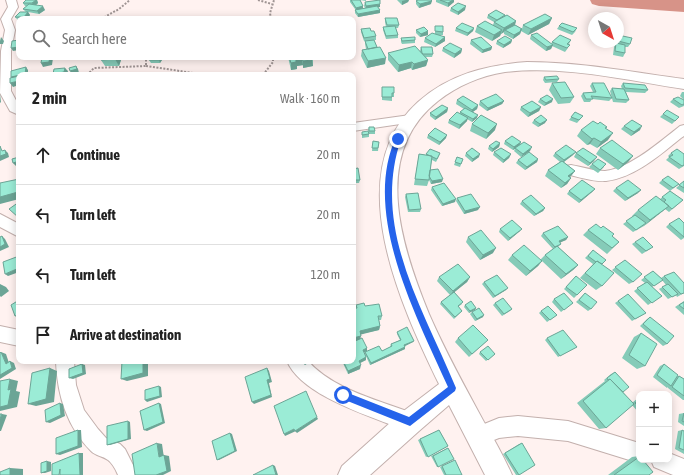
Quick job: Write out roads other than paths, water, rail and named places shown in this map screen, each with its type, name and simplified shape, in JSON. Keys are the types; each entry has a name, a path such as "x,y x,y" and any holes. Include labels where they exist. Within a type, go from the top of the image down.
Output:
{"street":[{"path":"11,0 13,7 6,19 10,30 6,51 5,91 8,100 16,109"},
{"path":"499,475 452,388 413,301 400,262 391,228 388,200 392,158 398,139 410,119 426,102 445,88 465,78 482,72 507,68 568,68 684,84"},
{"path":"356,127 410,119"},
{"path":"571,170 606,176 621,172 663,147 684,129"},
{"path":"0,220 16,229"},
{"path":"0,334 16,337"},
{"path":"65,364 68,392 76,416 100,446 114,452 124,466 128,475"},
{"path":"298,364 300,368 314,379 343,395 410,422"},
{"path":"351,475 410,422 452,388"},
{"path":"479,436 499,428 518,426 568,431 636,452"},
{"path":"669,463 684,469"}],"waterway":[{"path":"599,0 684,6"}]}
